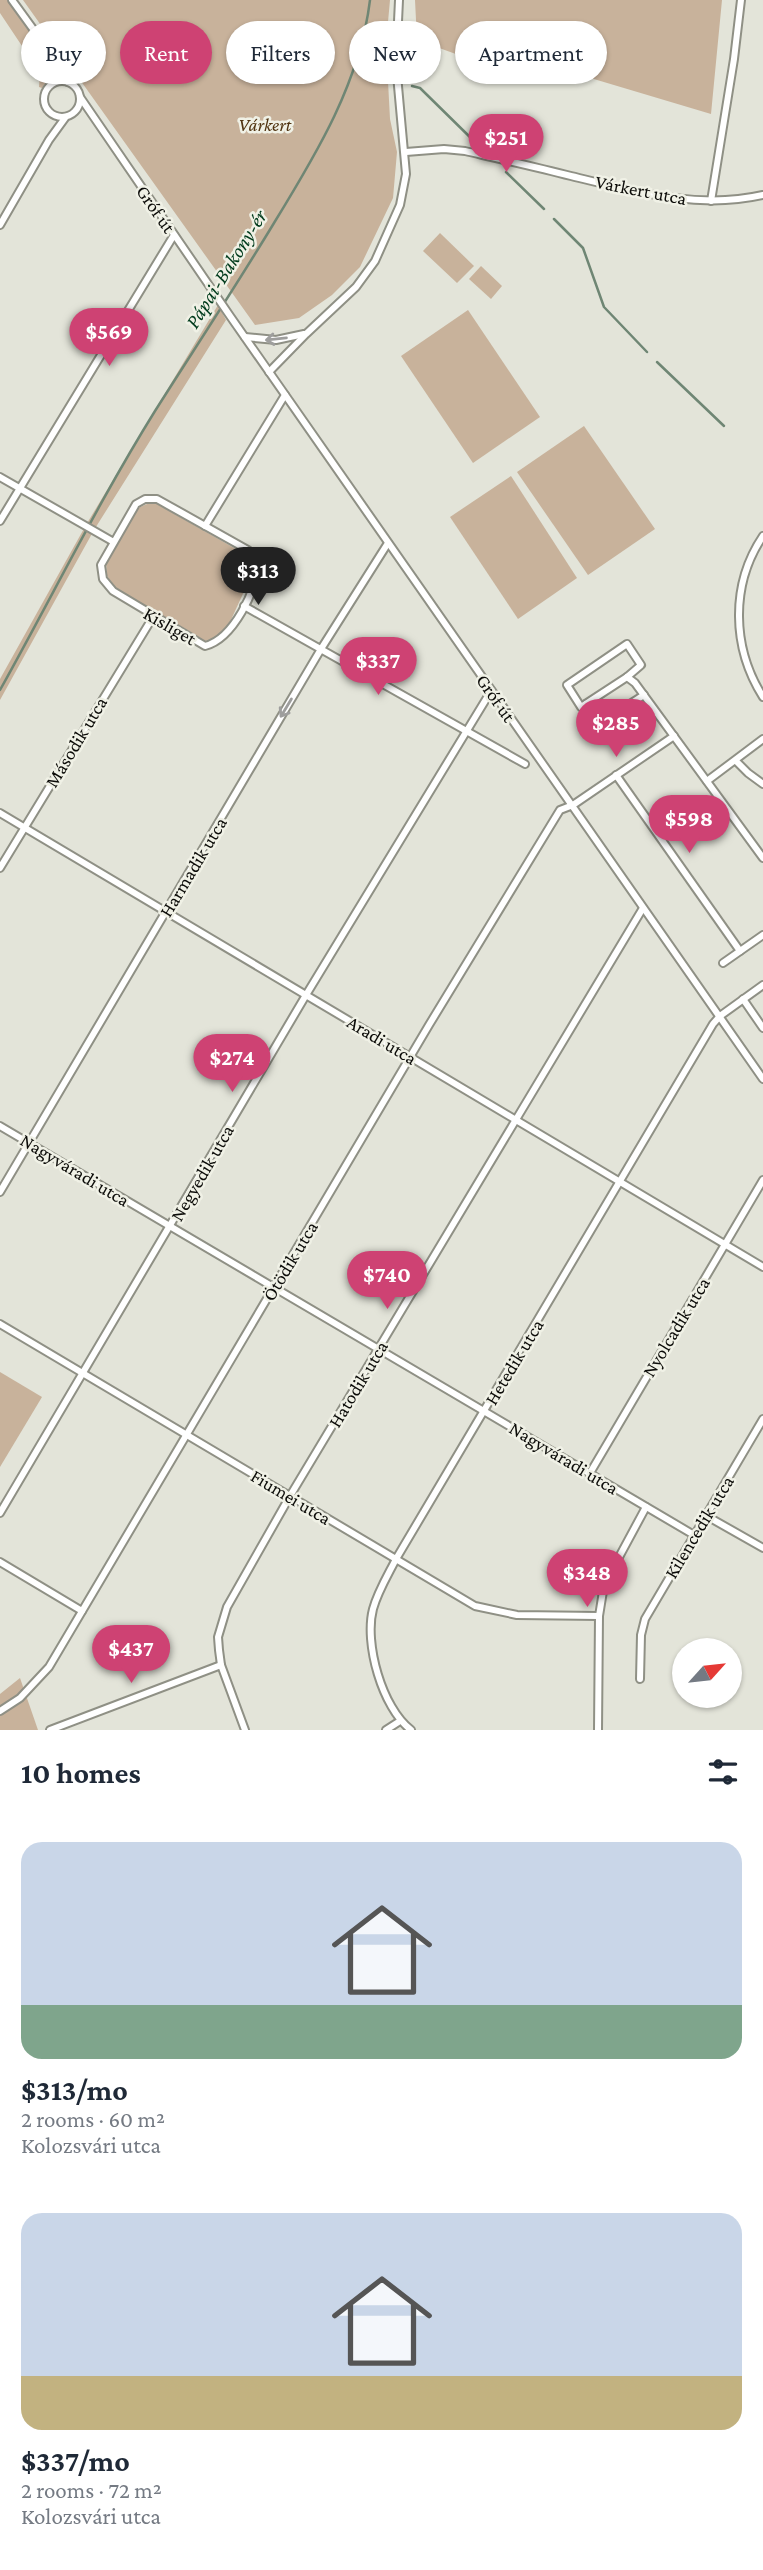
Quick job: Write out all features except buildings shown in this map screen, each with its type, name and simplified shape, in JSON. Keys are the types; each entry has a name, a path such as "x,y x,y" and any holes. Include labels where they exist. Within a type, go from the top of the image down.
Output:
{"street":[{"name":"Gróf út","path":"12,0 27,21"},
{"path":"270,372 356,287 375,261 400,205 406,174 406,152 396,64 399,0"},
{"path":"711,201 741,0"},
{"name":"Gróf út","path":"52,84 46,90 43,102 54,116"},
{"name":"Gróf út","path":"71,84 763,1079"},
{"path":"0,225 49,140 78,107 80,97"},
{"path":"49,140 54,116 84,115 94,119"},
{"name":"Várkert utca","path":"406,152 444,149 465,151 662,197 711,201 763,195"},
{"path":"0,521 174,235"},
{"path":"245,337 276,340 306,334"},
{"path":"205,526 285,395"},
{"path":"0,477 112,541"},
{"name":"Kisliget","path":"145,499 157,499 205,526 248,550 258,562 258,577 227,634 218,643 205,646 113,591 103,579 101,565 112,541 136,504 145,499"},
{"path":"763,536 746,569 738,615 744,658 763,698"},
{"name":"Harmadik utca","path":"0,1192 321,649 388,543"},
{"path":"244,606 525,764"},
{"name":"Második utca","path":"0,868 153,617"},
{"path":"627,644 641,665 627,677 581,707 567,685 627,644"},
{"path":"627,677 644,695 763,858"},
{"name":"Negyedik utca","path":"0,1513 306,995 491,691"},
{"path":"586,704 599,724 644,695"},
{"name":"Ötödik utca","path":"0,1711 27,1691 49,1667 560,810 573,805 674,736"},
{"path":"707,781 763,739"},
{"path":"736,761 763,784"},
{"path":"616,775 740,951"},
{"name":"Aradi utca","path":"0,813 763,1267"},
{"name":"Hatodik utca","path":"245,1730 221,1665 218,1637 227,1607 290,1496 643,908"},
{"path":"723,963 763,936"},
{"path":"720,1016 763,985"},
{"path":"743,999 763,1028"},
{"name":"Hetedik utca","path":"400,1721 380,1680 371,1627 372,1612 378,1595 396,1559 720,1016"},
{"name":"Nagyváradi utca","path":"0,1126 694,1535"},
{"name":"Nyolcadik utca","path":"590,1473 763,1180"},
{"name":"Fiumei utca","path":"0,1324 475,1606 517,1615 599,1616"},
{"name":"Kilencedik utca","path":"640,1679 641,1635 645,1619 763,1419"},
{"path":"598,1730 599,1616 604,1585 646,1507"},
{"path":"705,1515 763,1548"},
{"path":"0,1562 82,1611"},
{"path":"50,1730 221,1665"},
{"path":"386,1730 400,1721 411,1730"}],"green space":[{"path":"0,0 7,0 22,21 21,44 0,13"},
{"name":"Várkert","path":"23,0 390,0 388,21 349,21 349,84 388,84 390,119 397,152 393,198 360,267 332,295 299,318 255,325 83,84 106,84 106,21 38,21"},
{"path":"415,0 722,0 711,114 607,83 607,21 455,21 455,54 441,49 441,21 416,21"},
{"path":"440,233 474,266 457,283 423,251"},
{"path":"481,266 502,286 491,299 469,279"},
{"path":"218,305 226,320 94,530 0,700 0,679 86,525"},
{"path":"468,310 540,417 473,463 401,356"},
{"path":"584,426 655,529 588,575 517,472"},
{"path":"511,476 577,578 518,619 450,517"},
{"path":"157,504 243,553 253,563 252,574 225,633 216,639 205,641 116,588 107,576 106,563 138,508"},
{"path":"0,1372 42,1397 0,1467"},
{"path":"20,1678 38,1730 0,1730 0,1694"}],"waterway":[{"name":"Pápai-Bakony-ér","path":"0,690 134,445 260,247 321,143 357,60 370,0"},
{"path":"412,86 420,88 476,143"},
{"path":"506,172 544,209"},
{"path":"554,219 583,248 604,307 647,352"},
{"path":"657,362 724,426"}]}
